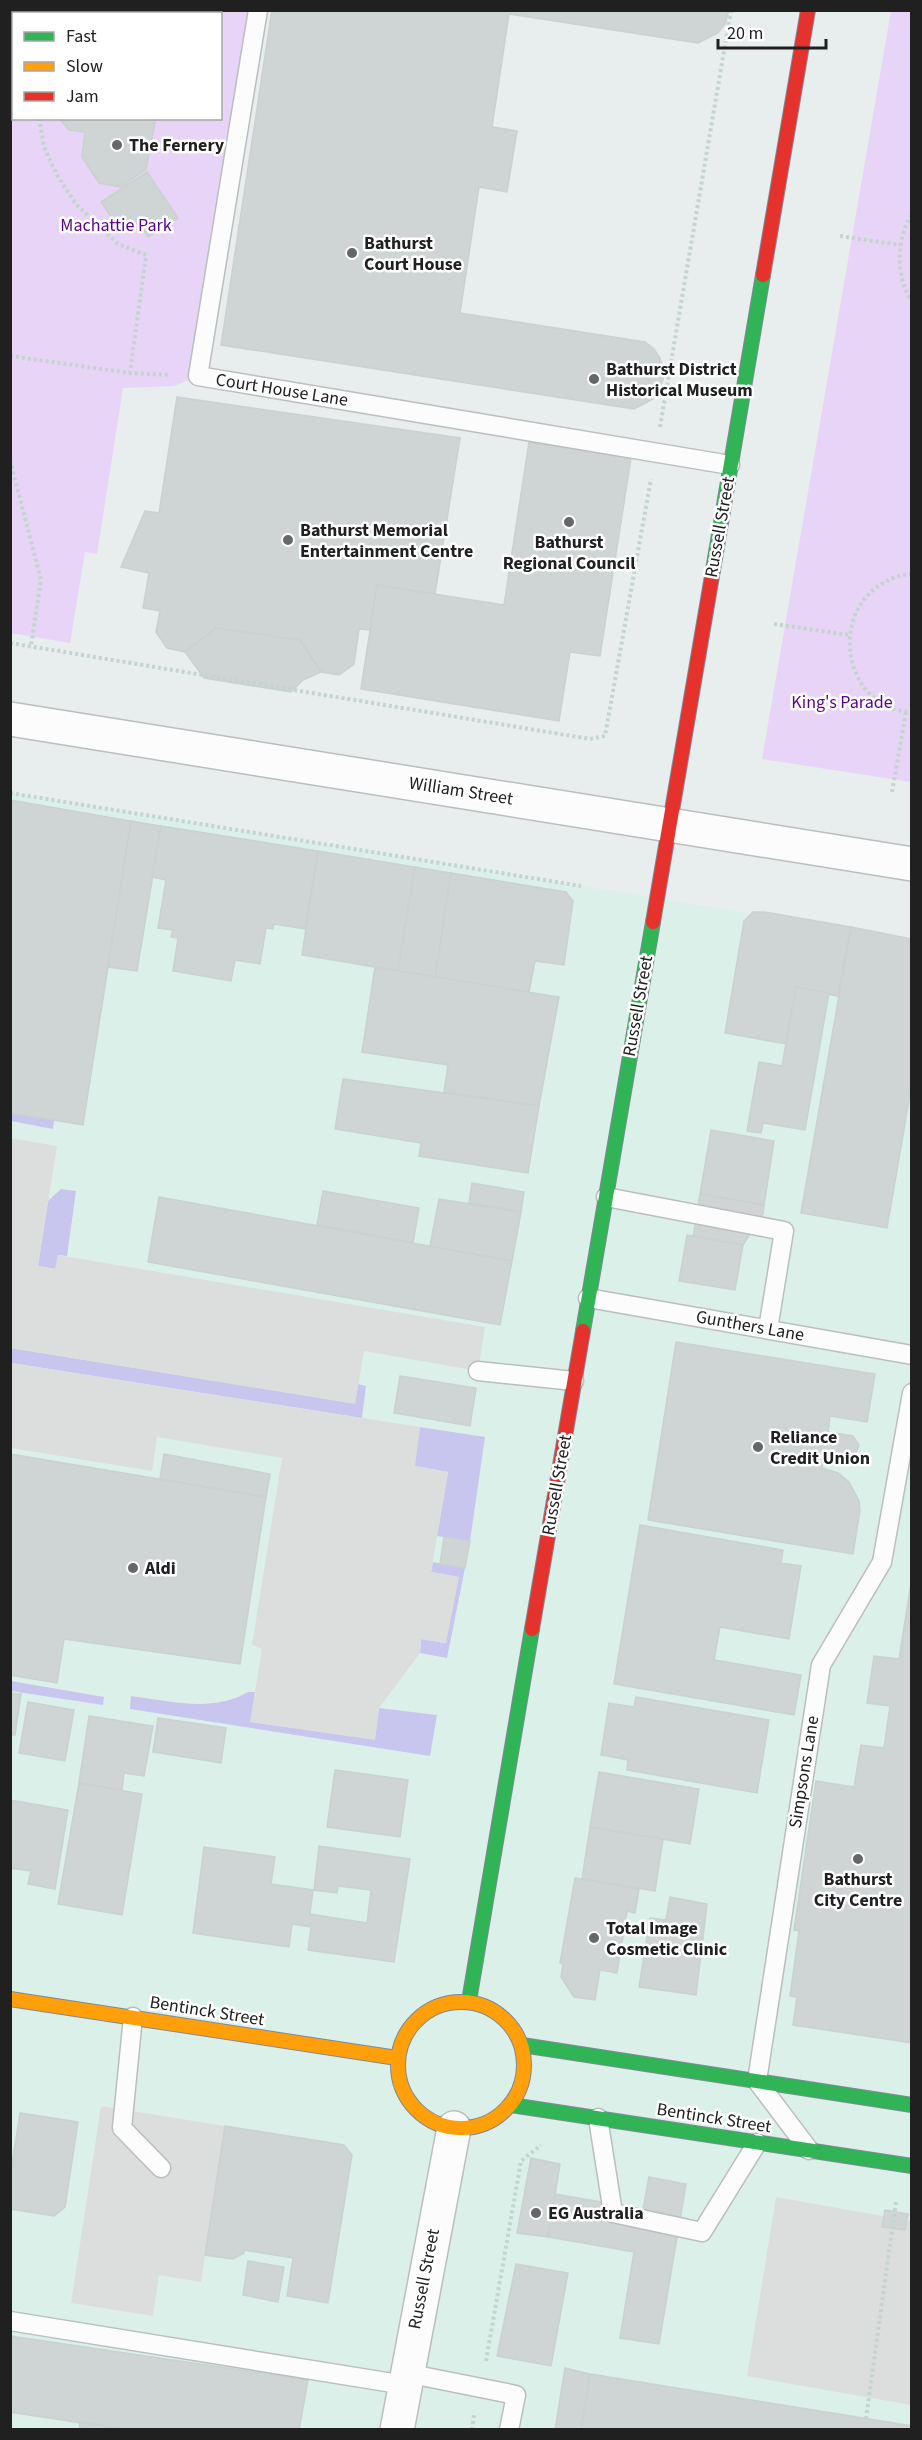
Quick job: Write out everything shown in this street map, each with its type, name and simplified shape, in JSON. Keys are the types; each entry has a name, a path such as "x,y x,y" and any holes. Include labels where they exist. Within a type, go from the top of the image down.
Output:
{"street":[{"name":"Russell Street","path":"469,2001 808,10"},
{"name":"William Street","path":"10,719 912,864"},
{"name":"Bentinck Street","path":"10,1999 397,2058"},
{"path":"469,2001 486,2006 502,2015 514,2029 522,2045 525,2066 521,2086 512,2105 495,2119 476,2127 454,2128 436,2123 420,2113 407,2098 400,2080 397,2058 402,2041 413,2023 429,2010 448,2002 469,2001"},
{"path":"522,2045 912,2105"},
{"name":"Bentinck Street","path":"512,2105 912,2166"},
{"name":"Russell Street","path":"397,2430 454,2128"}],"lane":[{"name":"Court House Lane","path":"258,10 198,376 730,465"},
{"path":"606,1197 784,1231 768,1329"},
{"name":"Gunthers Lane","path":"588,1298 912,1355"},
{"path":"478,1371 574,1381"},
{"name":"Simpsons Lane","path":"757,2081 821,1665 882,1562 912,1394"},
{"path":"133,2018 122,2127 160,2168"},
{"path":"757,2081 809,2150"},
{"path":"598,2118 613,2213 702,2232 757,2143"},
{"path":"10,2321 405,2379 478,2387 516,2395 509,2430"}],"path":[{"path":"10,642 590,739 605,735 656,453 731,10"},
{"path":"39,120 44,147 57,175 76,204 118,244 146,255 130,373"},
{"path":"912,215 900,245 900,271 912,301"},
{"path":"840,236 900,245"},
{"path":"10,356 130,373 198,376"},
{"path":"10,460 41,580 31,646"},
{"path":"892,792 909,712 884,705 868,691 856,675 849,655 849,635 854,612 867,594 886,580 912,574"},
{"path":"774,624 849,635"},
{"path":"10,793 581,886"},
{"path":"472,2430 478,2387 487,2358 521,2161 541,2145"},
{"path":"866,2419 896,2201"}],"shaded area":[{"path":"10,793 911,940 911,2429 11,2429"},
{"path":"10,1113 54,1120 53,1129 11,1121"},
{"path":"10,1138 57,1146 38,1266 55,1269 58,1255 485,1327 478,1371 364,1351 355,1404 11,1348"},
{"path":"61,1189 76,1191 67,1256 58,1255 56,1269 38,1266 48,1201"},
{"path":"10,1348 355,1403 358,1384 366,1386 362,1418 11,1363"},
{"path":"11,1363 420,1427 415,1466 448,1472 431,1572 459,1577 446,1643 421,1639 420,1653 379,1708 375,1740 250,1722 262,1649 252,1645 282,1458 157,1437 152,1471 11,1448"},
{"path":"420,1427 485,1437 470,1541 437,1536 448,1472 414,1466"},
{"path":"433,1562 465,1568 447,1658 420,1653 421,1639 445,1643 458,1577 431,1572"},
{"path":"11,1681 104,1697 103,1705 11,1691"},
{"path":"248,1692 255,1692 251,1722 375,1739 379,1708 437,1715 430,1756 130,1709 131,1696 206,1704 234,1698"},
{"path":"101,2106 225,2126 201,2282 159,2275 153,2316 71,2303"},
{"path":"776,2197 911,2221 911,2405 747,2376"}],"green space":[{"name":"Machattie Park","path":"10,11 258,11 198,376 174,386 123,388 97,554 85,552 70,643 11,633"},
{"name":"King's Parade","path":"891,11 912,11 911,782 762,759"}],"building":[{"name":"Bathurst Court House","path":"272,10 729,10 725,24 718,33 698,43 509,14 492,127 517,131 507,192 479,187 460,313 645,342 660,358 663,369 663,380 653,399 634,409 221,345"},
{"name":"The Fernery","path":"61,120 156,120 146,169 121,187 99,183 82,157 85,132 69,130"},
{"path":"147,172 178,218 148,237 138,222 122,233 101,202"},
{"name":"Bathurst Memorial Entertainment Centre","path":"177,397 460,438 435,594 377,585 370,630 359,629 354,664 339,675 321,672 300,640 216,628 185,652 167,648 156,632 160,611 143,608 149,573 121,567 145,511 159,513"},
{"name":"Bathurst Regional Council","path":"529,442 631,458 600,656 570,652 559,721 361,689 377,585 504,605"},
{"path":"216,628 300,640 321,672 303,680 291,692 204,678 185,652"},
{"path":"10,800 131,821 83,1125 10,1113"},
{"path":"131,821 161,826 137,971 108,967"},
{"path":"161,826 318,851 305,929 274,924 273,929 266,928 260,964 235,960 231,981 173,971 178,938 171,937 173,930 158,928 166,880 152,877"},
{"path":"318,851 415,867 398,971 302,955"},
{"path":"415,867 451,873 435,978 398,971"},
{"path":"451,873 566,892 573,901 564,965 535,961 529,992 435,978"},
{"path":"753,912 765,912 851,927 838,996 796,987 786,1044 725,1033 744,921"},
{"path":"851,927 912,939 912,1083 887,1228 801,1213"},
{"path":"375,967 559,997 539,1106 444,1092 448,1065 362,1052"},
{"path":"796,987 829,993 805,1130 763,1123 761,1133 747,1131 759,1062 782,1066"},
{"path":"343,1079 539,1106 528,1173 419,1156 421,1143 335,1129"},
{"path":"711,1130 774,1141 764,1205 700,1194"},
{"path":"472,1183 524,1192 521,1212 469,1203"},
{"path":"323,1191 419,1208 413,1243 317,1225"},
{"path":"700,1194 764,1205 763,1214 743,1245 693,1237"},
{"path":"159,1197 512,1261 500,1325 148,1262"},
{"path":"439,1199 521,1212 512,1261 430,1246"},
{"path":"687,1235 743,1245 735,1290 679,1281"},
{"name":"Reliance Credit Union","path":"676,1342 875,1374 867,1422 830,1416 828,1432 853,1436 859,1445 857,1451 851,1454 825,1450 822,1468 838,1473 849,1482 859,1501 860,1510 853,1554 648,1520"},
{"path":"400,1376 476,1388 470,1426 394,1413"},
{"name":"Aldi","path":"10,1454 266,1497 240,1664 64,1639 57,1683 10,1675"},
{"path":"164,1454 270,1474 266,1497 160,1479"},
{"path":"640,1525 783,1550 781,1563 801,1566 789,1639 720,1627 714,1660 801,1675 794,1715 614,1684"},
{"path":"444,1537 470,1541 465,1568 440,1564"},
{"name":"Bathurst City Centre","path":"912,1577 912,2043 793,2025 797,1997 790,1996 799,1931 794,1930 816,1781 854,1787 861,1745 884,1748 890,1706 867,1703 874,1656 899,1659"},
{"path":"10,1693 21,1694 15,1735 10,1735"},
{"path":"636,1697 769,1720 757,1793 627,1770 628,1760 601,1755 609,1703 634,1707"},
{"path":"28,1702 74,1710 65,1761 19,1753"},
{"path":"89,1716 153,1726 144,1776 124,1773 122,1790 79,1783"},
{"path":"158,1718 226,1728 221,1763 153,1752"},
{"path":"335,1770 408,1780 400,1837 327,1827"},
{"path":"599,1772 699,1789 690,1844 590,1827"},
{"path":"79,1783 142,1794 122,1915 58,1904"},
{"path":"10,1800 68,1810 55,1889 28,1884 31,1871 10,1868"},
{"path":"590,1827 663,1839 655,1891 582,1879"},
{"path":"319,1846 410,1859 394,1962 308,1950 311,1927 292,1924 289,1947 193,1933 204,1847 275,1857 271,1884 313,1890 310,1914 367,1923 371,1890 338,1886 337,1893 314,1890"},
{"name":"Total Image Cosmetic Clinic","path":"575,1878 639,1889 635,1913 627,1911 617,1973 600,1970 595,2000 574,1997 561,1977 563,1964 560,1963"},
{"path":"670,1897 707,1904 696,1995 639,1987 650,1918 666,1920"},
{"path":"20,2113 78,2122 65,2207 54,2216 10,2209 10,2177"},
{"path":"225,2126 344,2145 352,2155 328,2303 287,2296 293,2258 244,2250 244,2253 233,2259 205,2255"},
{"name":"EG Australia","path":"531,2158 560,2164 548,2237 517,2233"},
{"path":"649,2177 686,2184 659,2344 620,2338 634,2252 548,2237 555,2194 643,2209"},
{"path":"885,2210 908,2214 905,2230 882,2227"},
{"path":"248,2261 284,2267 278,2302 243,2295"},
{"path":"516,2264 568,2273 551,2366 497,2356"},
{"path":"10,2336 308,2380 299,2430 127,2430 10,2412"},
{"path":"565,2368 590,2374 581,2430 555,2430"},
{"path":"590,2374 912,2426 912,2430 581,2430"},
{"path":"80,2422 127,2430 79,2430"}],"traffic: fast":[{"path":"713,570 763,275"},
{"path":"583,1331 653,922"},
{"path":"469,2001 532,1629"},
{"path":"522,2045 912,2105"},
{"path":"511,2105 912,2166"}],"traffic: slow":[{"path":"10,1999 397,2058"},
{"path":"461,2002 485,2006 506,2020 520,2041 524,2065 520,2089 506,2110 485,2124 461,2128 437,2124 416,2110 402,2089 398,2065 402,2041 416,2020 437,2006 461,2002"}],"traffic: jam":[{"path":"763,275 808,10"},
{"path":"653,922 713,570"},
{"path":"532,1629 583,1331"}],"place":[{"name":"The Fernery","path":"117,145"},
{"name":"Bathurst Court House","path":"352,253"},
{"name":"Bathurst District Historical Museum","path":"594,379"},
{"name":"Bathurst Regional Council","path":"569,522"},
{"name":"Bathurst Memorial Entertainment Centre","path":"288,540"},
{"name":"Reliance Credit Union","path":"758,1447"},
{"name":"Aldi","path":"133,1568"},
{"name":"Bathurst City Centre","path":"858,1859"},
{"name":"Total Image Cosmetic Clinic","path":"594,1938"},
{"name":"EG Australia","path":"536,2213"}]}
